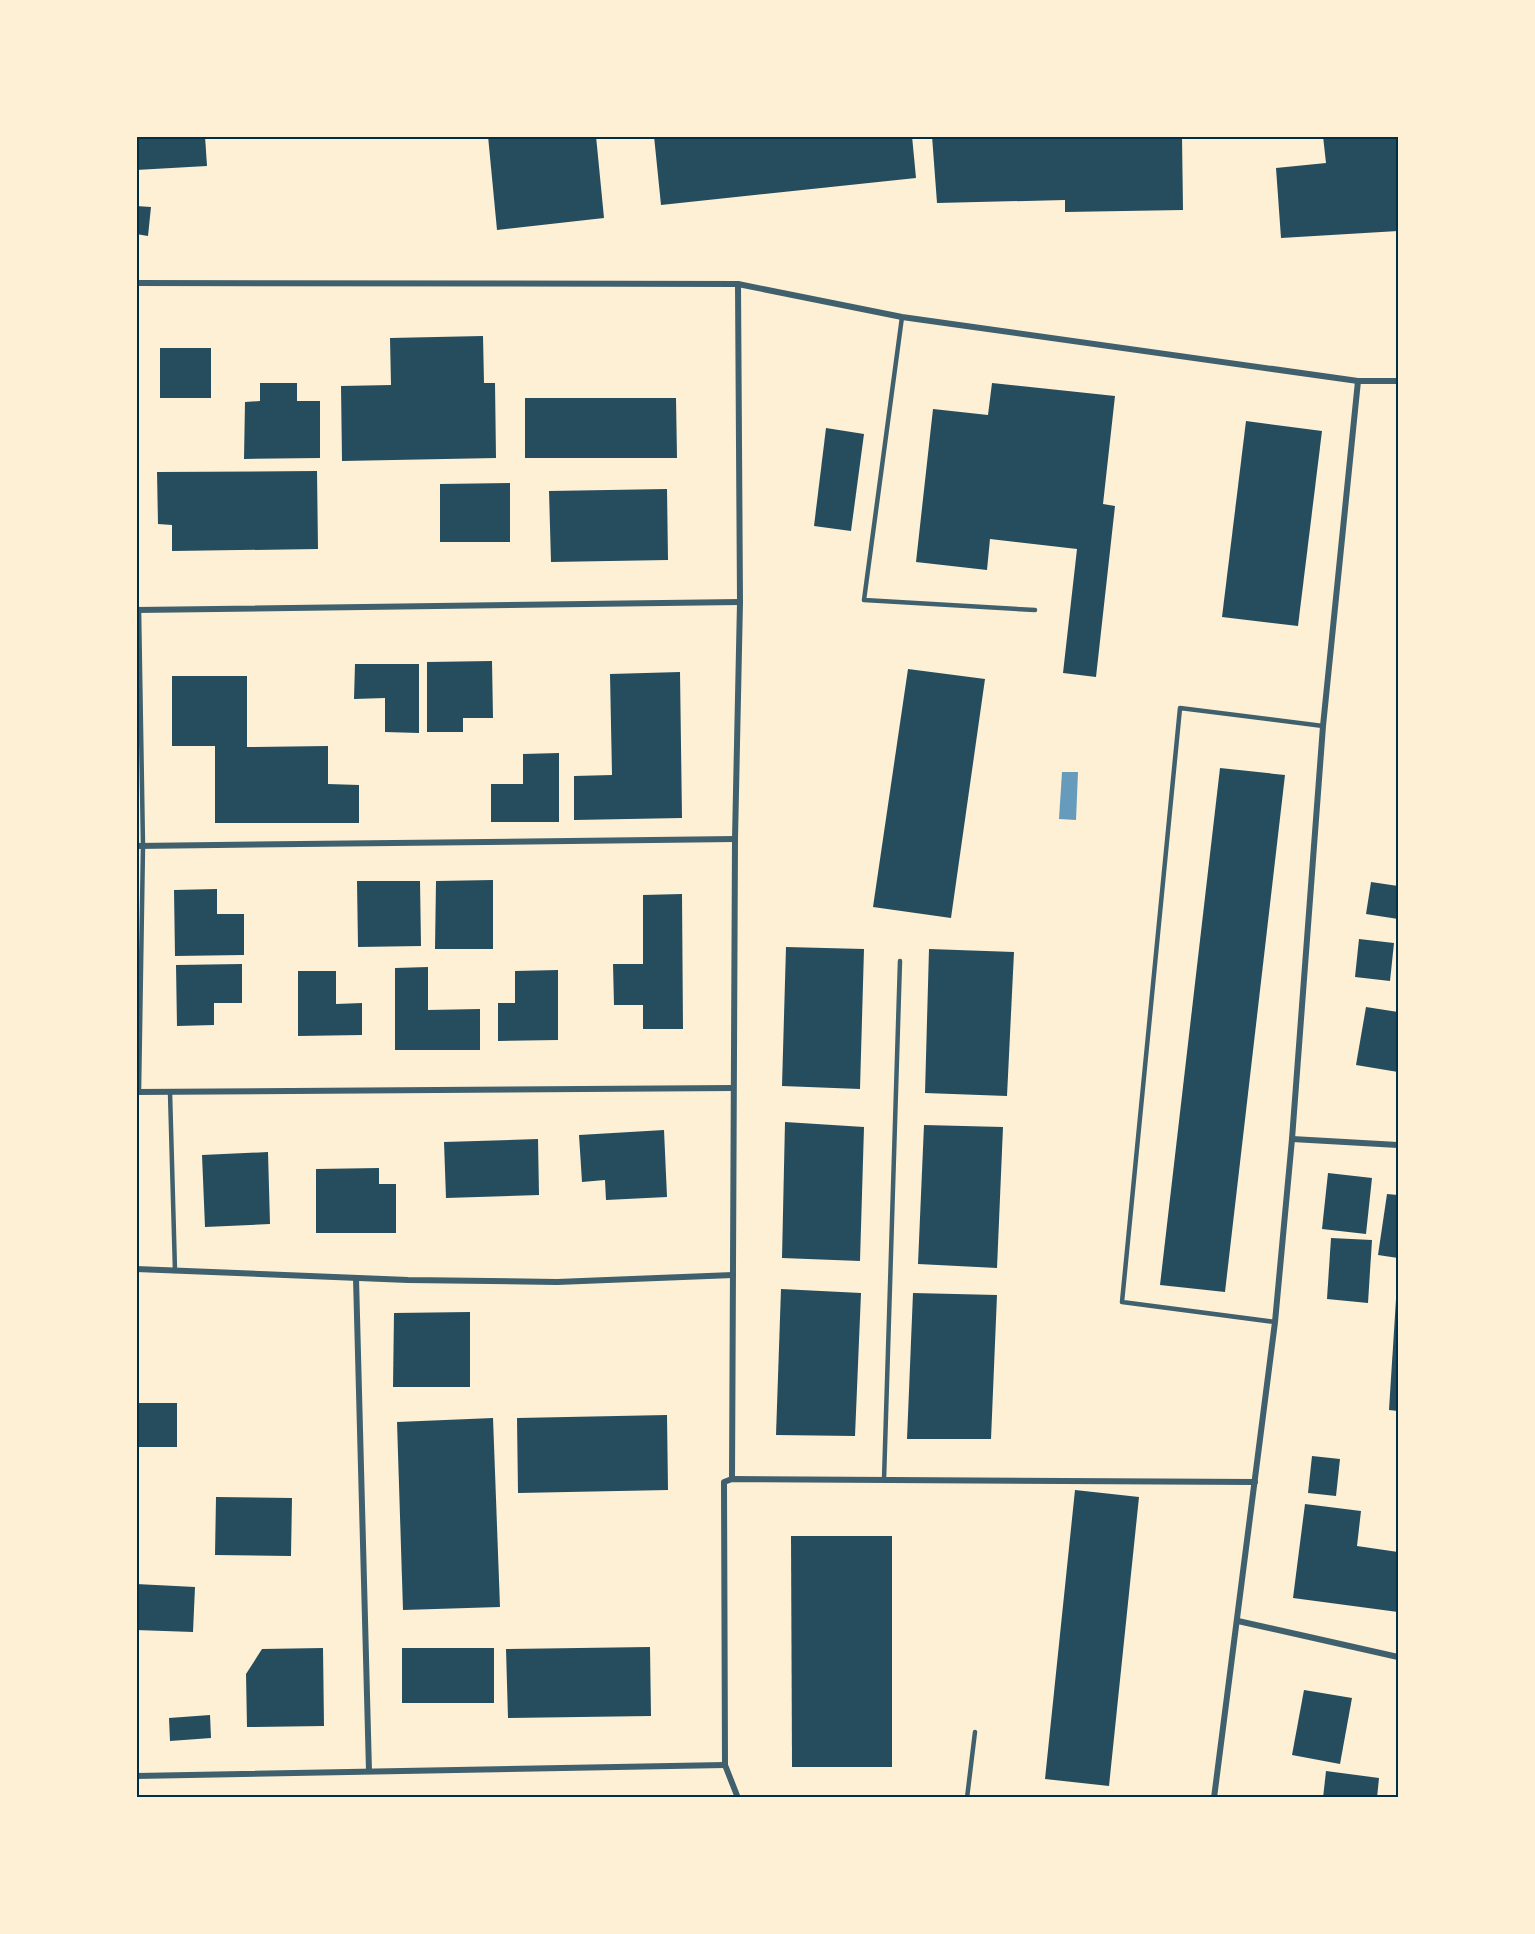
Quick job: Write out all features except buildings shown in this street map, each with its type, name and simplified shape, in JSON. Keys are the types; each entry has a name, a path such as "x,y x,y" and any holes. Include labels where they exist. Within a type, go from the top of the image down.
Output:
{"street":[{"path":"136,283 738,284 902,317 1359,381 1398,381"},
{"path":"732,1479 735,840 741,602 738,284"},
{"path":"1214,1797 1275,1322 1292,1139 1323,726 1359,381"},
{"path":"138,609 741,602"},
{"path":"140,846 735,840"},
{"path":"138,1092 733,1088"},
{"path":"1292,1139 1398,1145"},
{"path":"136,1269 356,1278 557,1282 733,1275"},
{"path":"356,1278 369,1771"},
{"path":"738,1797 724,1765 724,1482 732,1479 1255,1482"},
{"path":"1238,1621 1398,1657"},
{"path":"136,1776 724,1765"}],"lane":[{"path":"902,317 864,600 1035,610"},
{"path":"138,609 140,846 138,1092"},
{"path":"1275,1322 1122,1302 1180,708 1323,726"},
{"path":"885,1480 900,961"},
{"path":"170,1092 175,1270"},
{"path":"967,1797 975,1732"}],"water":[{"path":"1062,772 1078,772 1076,820 1059,819"}]}
